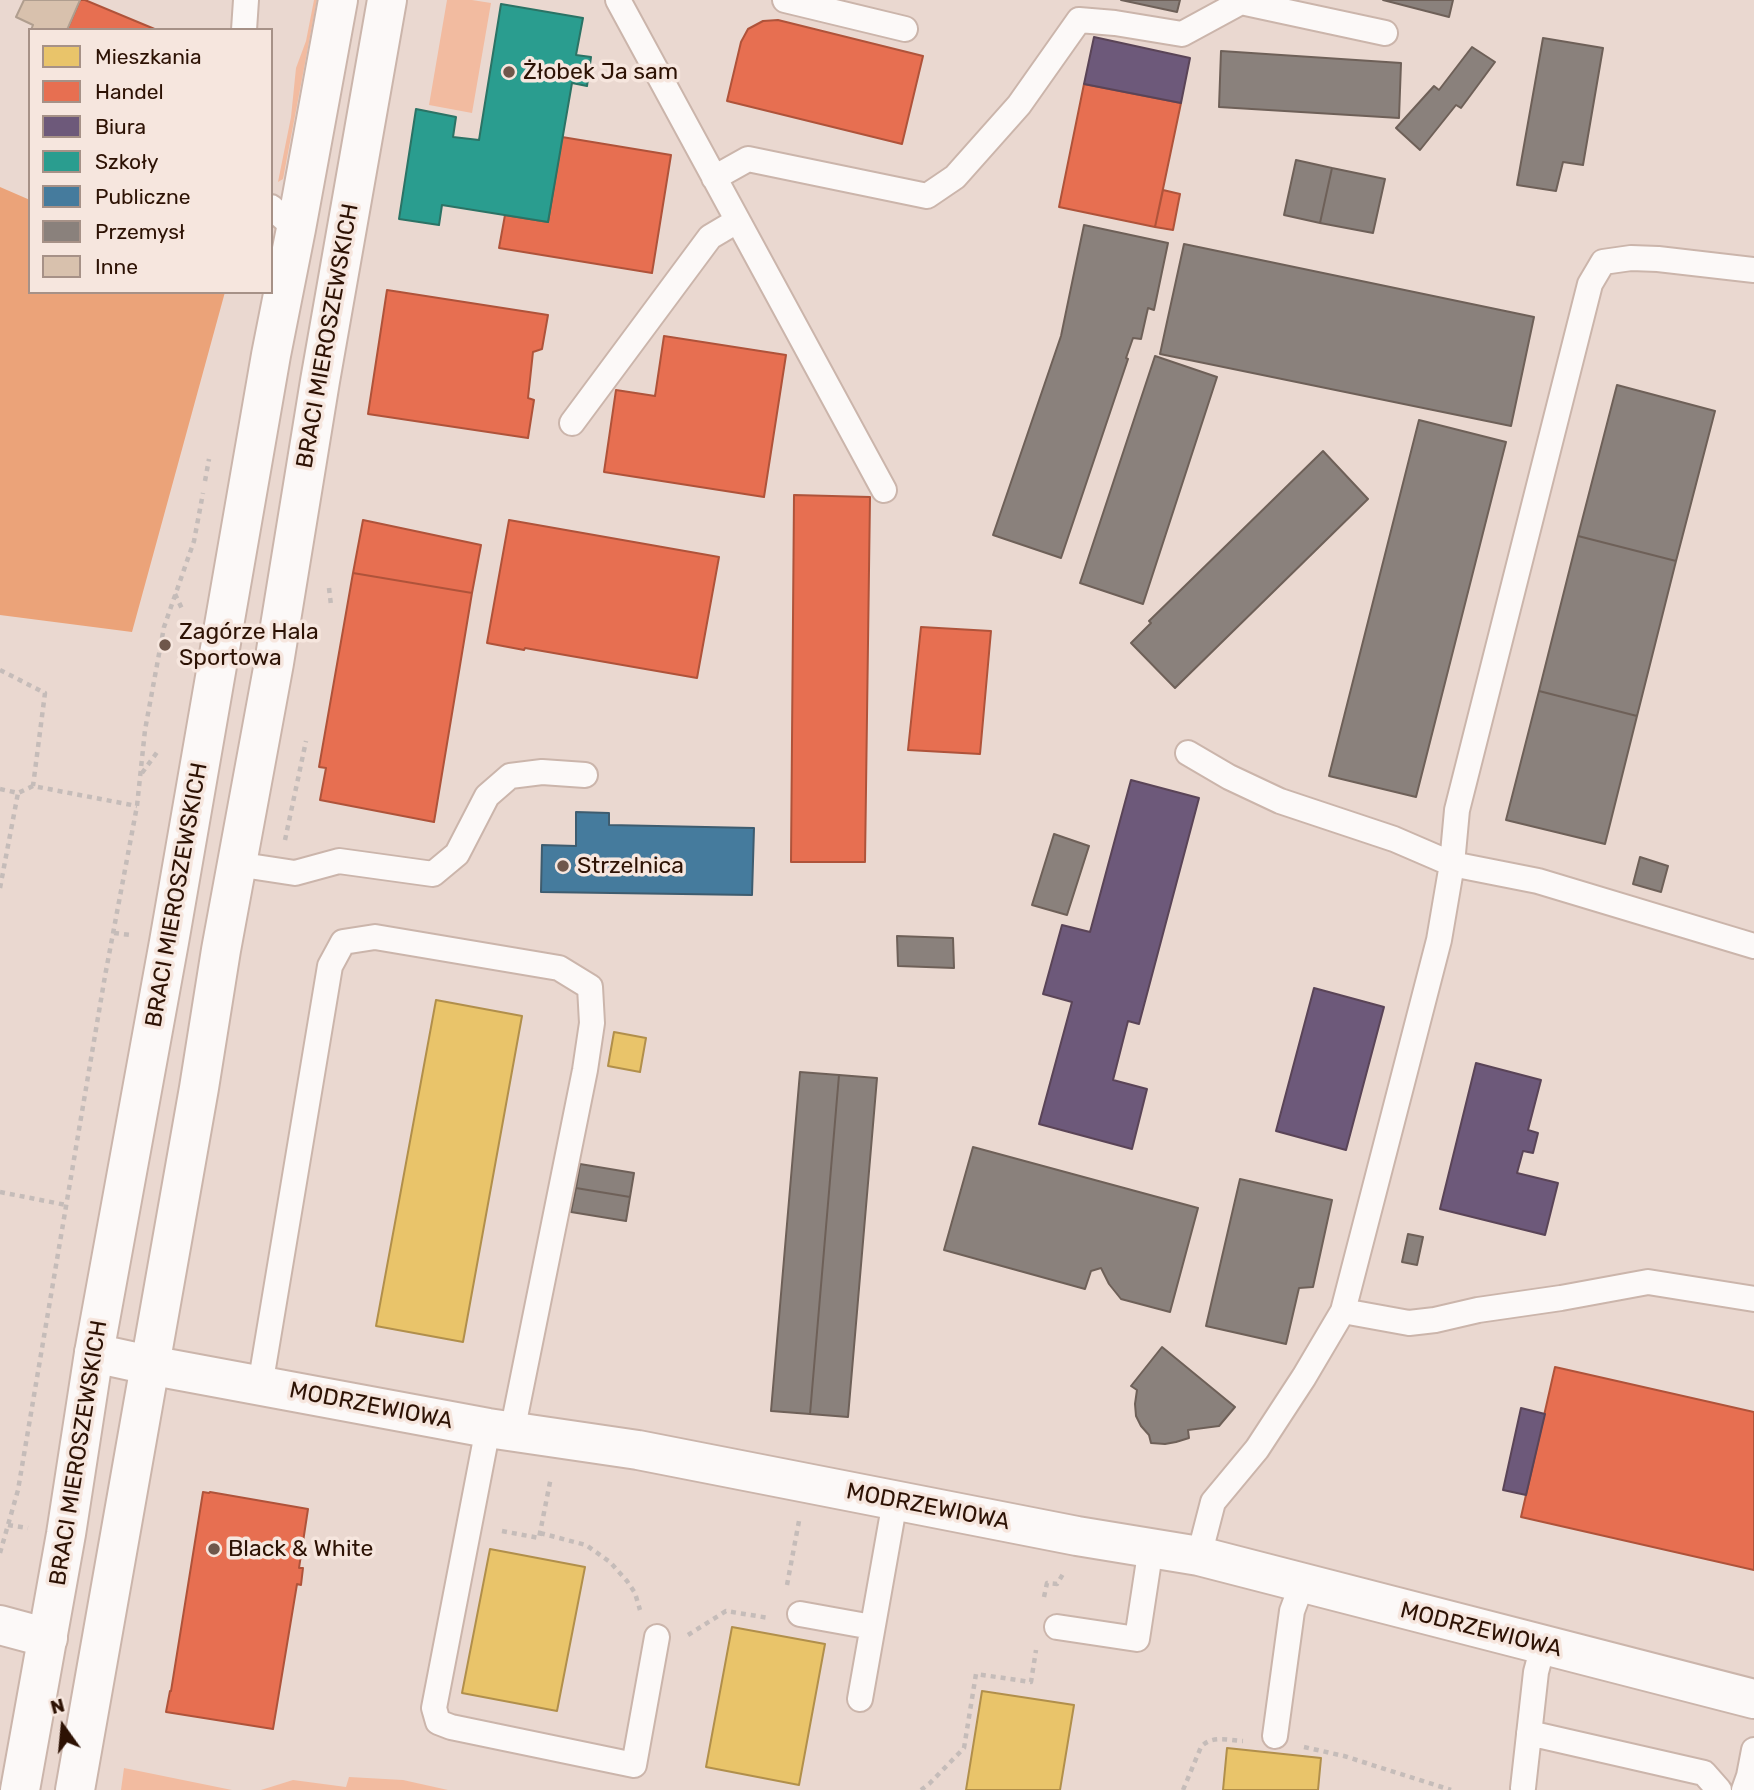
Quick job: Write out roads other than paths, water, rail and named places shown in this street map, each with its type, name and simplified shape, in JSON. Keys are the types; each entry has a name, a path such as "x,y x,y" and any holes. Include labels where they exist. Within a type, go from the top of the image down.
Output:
{"main road":[{"name":"BRACI MIEROSZEWSKICH","path":"20,1790 66,1534 94,1353 271,355 284,218 338,0"},
{"name":"BRACI MIEROSZEWSKICH","path":"75,1790 236,864 274,663 320,380 387,0"},
{"name":"MODRZEWIOWA","path":"94,1353 149,1366 500,1430 638,1450 1077,1536 1199,1556 1754,1699"},
{"path":"0,1625 48,1638"}],"lane":[{"path":"244,28 246,0"},
{"path":"618,0 884,490"},
{"path":"786,0 905,29"},
{"path":"713,178 748,159 927,196 955,177 1019,105 1079,20 1182,34 1241,2 1385,33"},
{"path":"572,423 710,237 737,221"},
{"path":"1199,1556 1213,1502 1257,1449 1343,1311 1439,940 1452,864 1457,810 1590,284 1604,262 1631,258 1754,270"},
{"path":"1188,753 1229,777 1280,800 1394,839 1452,864 1538,881 1754,946"},
{"path":"236,864 295,873 339,861 433,874 457,854 487,796 510,776 542,772 585,775"},
{"path":"260,1386 330,966 343,942 375,937 559,968 590,987 592,1023 585,1070 500,1430 470,1525 433,1708 438,1722 451,1727 634,1765 657,1636"},
{"path":"1343,1311 1409,1323 1648,1282 1754,1300"},
{"path":"860,1699 895,1501"},
{"path":"1057,1627 1137,1639 1151,1547"},
{"path":"1275,1735 1292,1611 1302,1584"},
{"path":"790,1617 872,1627"},
{"path":"1523,1788 1536,1672 1543,1646"},
{"path":"1529,1732 1704,1773 1719,1790"},
{"path":"1744,1790 1754,1750"}],"place":[{"name":"Żłobek Ja sam","path":"509,72"},
{"name":"Zagórze Hala Sportowa","path":"165,645"},
{"name":"Strzelnica","path":"563,866"},
{"name":"Black & White","path":"214,1549"}]}
